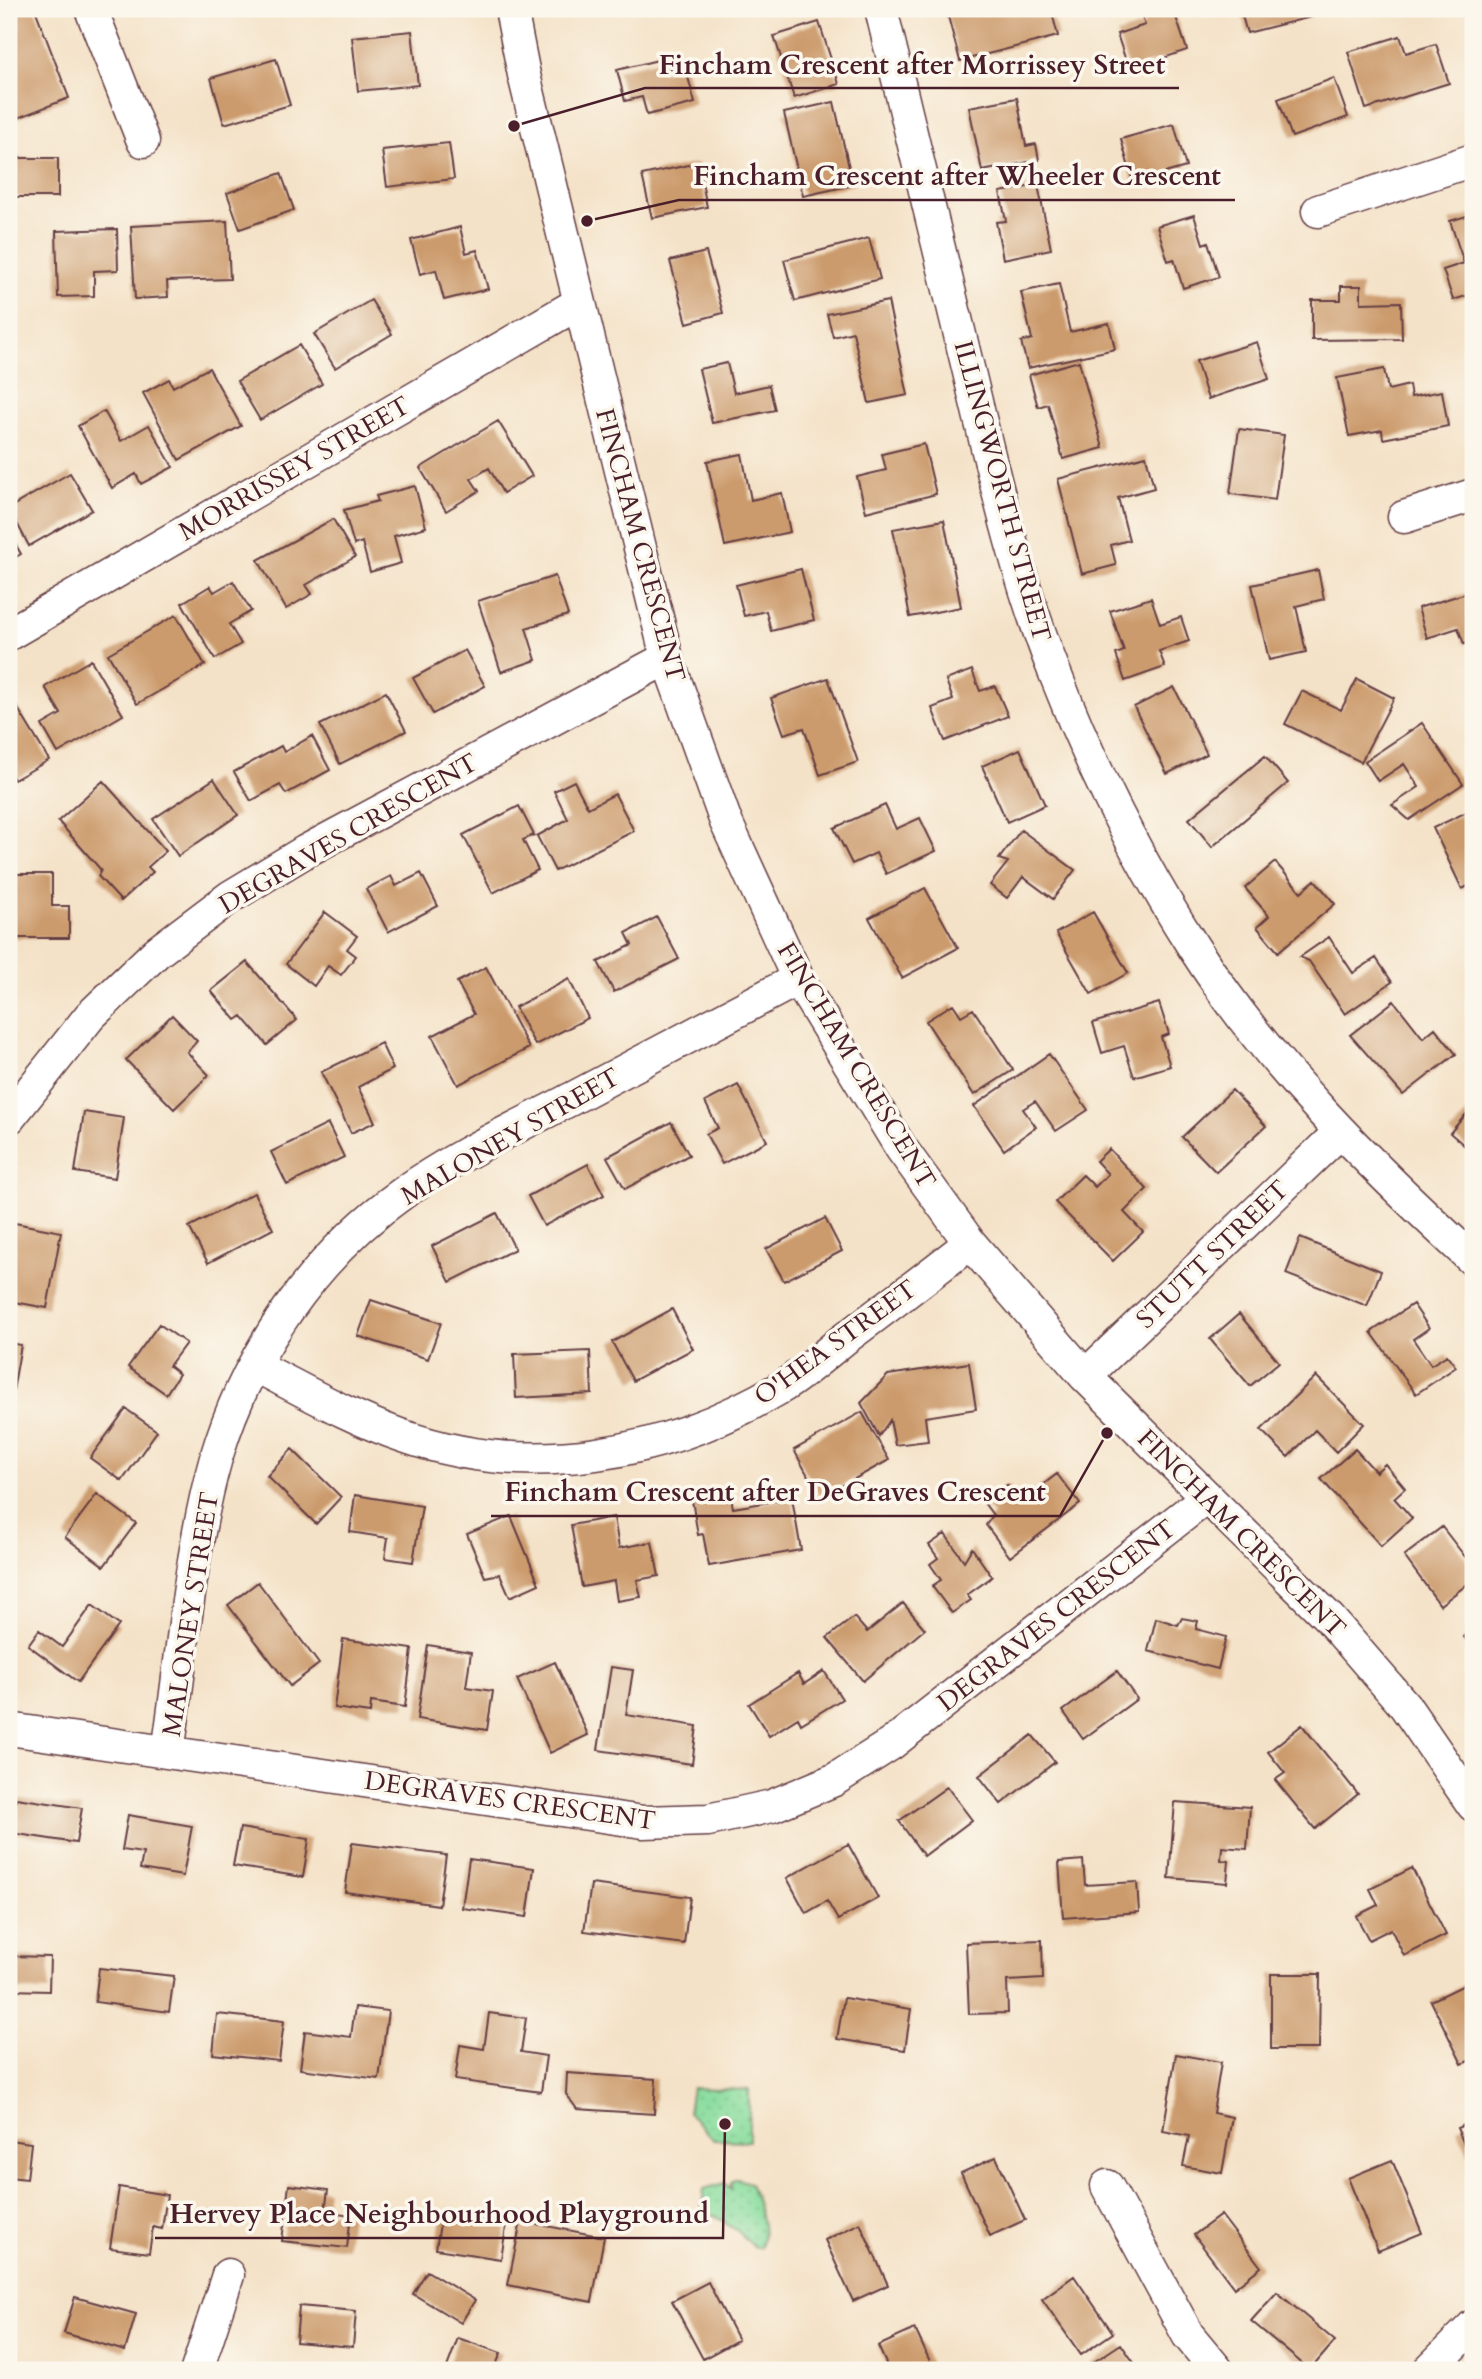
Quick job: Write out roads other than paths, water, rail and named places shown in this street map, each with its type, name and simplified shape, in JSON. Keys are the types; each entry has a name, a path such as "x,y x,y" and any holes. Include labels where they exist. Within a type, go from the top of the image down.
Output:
{"street":[{"path":"91,9 143,141"},
{"name":"FINCHAM CRESCENT","path":"491,9 524,75"},
{"name":"FINCHAM CRESCENT","path":"511,9 524,75 667,658 726,822 798,979 901,1148 970,1243 1085,1376 1338,1628 1405,1706 1473,1805"},
{"name":"ILLINGWORTH STREET","path":"881,9 999,497 1056,676 1110,801 1194,948 1228,997 1340,1132 1473,1260"},
{"path":"1318,211 1473,160"},
{"name":"MORRISSEY STREET","path":"9,634 579,303"},
{"path":"1404,517 1473,495"},
{"name":"DEGRAVES CRESCENT","path":"9,1118 90,1016 157,952 230,897 306,850 667,658"},
{"name":"MALONEY STREET","path":"168,1752 201,1526 216,1458 254,1364 274,1331 320,1269 346,1241 402,1193 463,1156 798,979"},
{"name":"STUTT STREET","path":"1085,1376 1340,1132"},
{"name":"O'HEA STREET","path":"254,1364 337,1408 403,1436 472,1454 543,1459 614,1453 649,1445 717,1422 782,1387 970,1243"},
{"name":"DEGRAVES CRESCENT","path":"9,1729 643,1822 708,1820 772,1806 834,1780 891,1744 1207,1497"},
{"path":"1107,2186 1188,2335 1217,2370"},
{"path":"197,2370 228,2275"},
{"path":"1429,2370 1473,2326"}],"place":[{"name":"Fincham Crescent after Morrissey Street","path":"514,126"},
{"name":"Fincham Crescent after Wheeler Crescent","path":"587,221"},
{"name":"Fincham Crescent after DeGraves Crescent","path":"1107,1433"},
{"name":"Hervey Place Neighbourhood Playground","path":"725,2124"}]}
